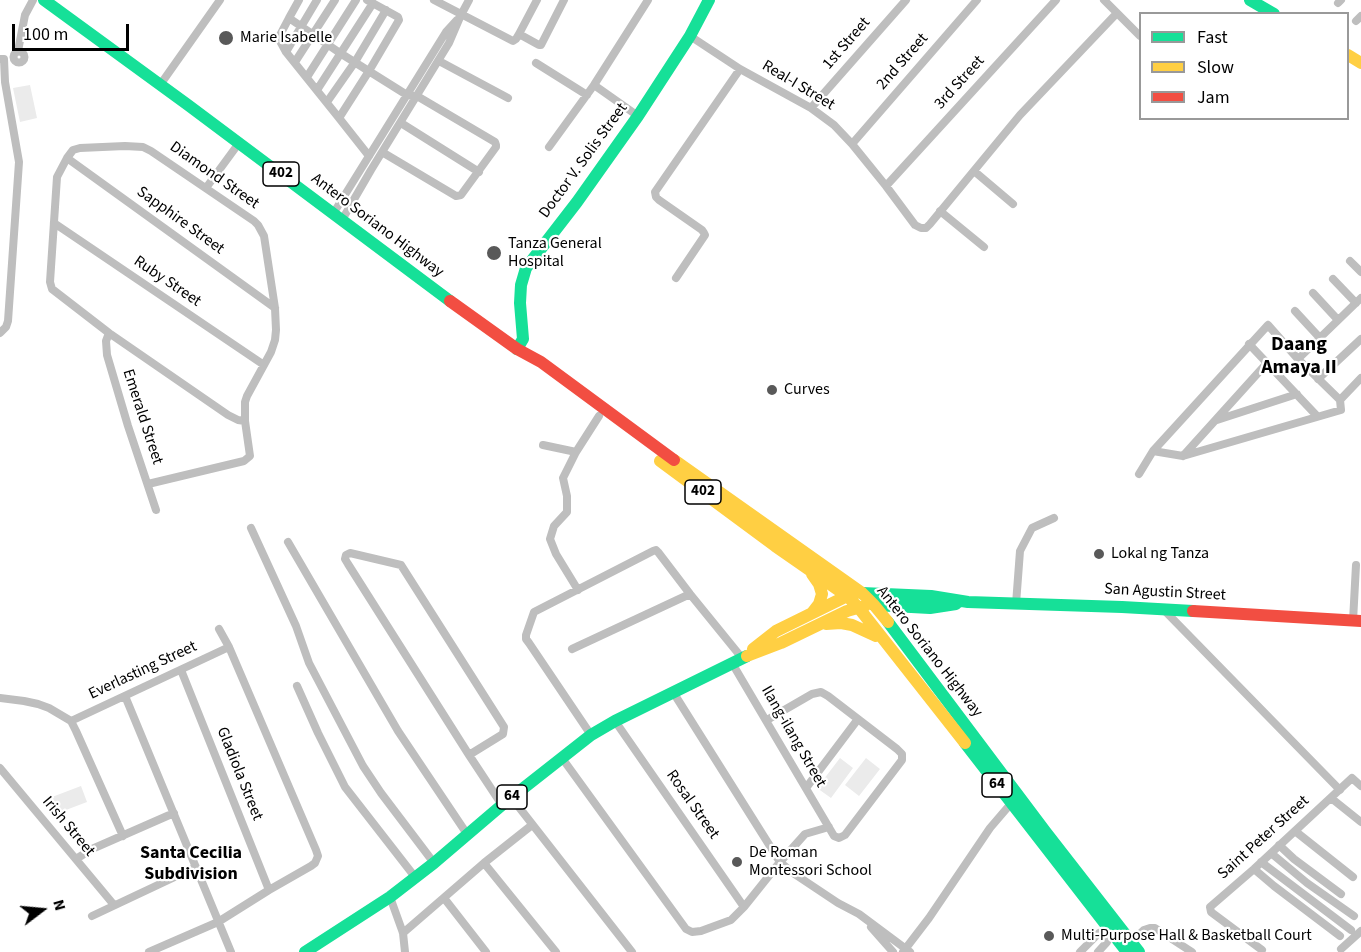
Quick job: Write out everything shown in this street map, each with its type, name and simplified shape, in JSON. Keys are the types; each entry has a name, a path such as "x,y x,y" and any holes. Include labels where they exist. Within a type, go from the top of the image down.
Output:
{"main road":[{"name":"Antero Soriano Highway","path":"44,0 517,349 541,362 861,593 911,652 1014,799"},
{"name":"Doctor V. Solis Street","path":"517,349 523,339 520,303 521,285 526,268 577,202 638,116 690,36 709,0"},
{"path":"1250,0 1271,12"},
{"name":"Antero Soriano Highway","path":"517,349 536,369 847,596 1014,799 1128,947 1139,952"},
{"path":"809,570 819,584 822,594 813,620 852,625 882,640"},
{"name":"64","path":"310,951 415,878 591,735 737,660 781,643 847,596 861,593"},
{"name":"San Agustin Street","path":"861,593 931,596 968,602 1163,609 1357,621"},
{"name":"San Agustin Street","path":"873,605 930,608 968,602"},
{"name":"64","path":"813,620 873,605"}],"street":[{"path":"0,333 8,321 19,162 3,81 2,59 16,54 25,15 33,0"},
{"path":"159,85 220,0"},
{"path":"300,0 279,38 286,52 369,156"},
{"path":"286,52 317,0"},
{"path":"296,62 335,0"},
{"path":"307,77 356,0"},
{"path":"434,0 511,40 519,34 537,0"},
{"path":"337,217 369,156 407,95 446,41 469,0"},
{"path":"519,34 541,45 564,0"},
{"path":"549,147 594,85 648,0"},
{"name":"1st Street","path":"811,108 906,0"},
{"name":"2nd Street","path":"852,144 977,0"},
{"name":"3rd Street","path":"886,186 1056,0"},
{"path":"1104,0 1139,35"},
{"path":"317,90 370,2 398,17 398,22 339,118"},
{"path":"327,102 355,62 386,10"},
{"path":"984,247 940,212 1030,105 1117,13"},
{"path":"289,18 407,95 417,96 495,142 496,147 461,195 456,196 382,152"},
{"name":"Real-I Street","path":"690,36 740,69 811,108 834,125 852,144 915,225 926,228 940,212"},
{"path":"337,217 401,123 439,61 446,41"},
{"path":"439,61 508,98"},
{"path":"536,63 587,95"},
{"path":"676,278 705,235 702,230 659,200 656,192 740,69"},
{"path":"594,85 638,116"},
{"path":"401,123 479,172"},
{"path":"206,189 239,143"},
{"name":"Diamond Street","path":"67,158 73,150 80,148 143,147 254,221 262,230 266,243 275,308 275,340 247,396 244,409 250,456 248,459 148,484"},
{"path":"67,158 57,177 50,282 52,289 109,333 233,418 245,421"},
{"name":"Sapphire Street","path":"67,158 275,308"},
{"path":"974,171 1013,204"},
{"name":"Ruby Street","path":"54,224 264,365"},
{"path":"1350,261 1361,273"},
{"path":"1298,359 1358,301 1333,279"},
{"path":"1313,293 1338,320"},
{"path":"1295,311 1319,337"},
{"path":"1139,474 1153,451 1268,325 1298,359 1340,400 1341,410 1183,456 1153,451"},
{"name":"Emerald Street","path":"109,333 106,341 107,355 156,510"},
{"path":"1318,379 1361,339"},
{"path":"1249,344 1317,416"},
{"path":"1183,456 1267,363"},
{"path":"1340,400 1361,378"},
{"path":"1217,420 1297,394"},
{"path":"591,735 526,639 534,612 578,590 556,554 550,539 554,526 567,512 567,496 562,478 599,416"},
{"path":"543,445 576,453"},
{"path":"1016,604 1020,551 1032,528 1054,518"},
{"path":"251,528 296,626 309,663 363,766 434,863"},
{"path":"288,542 398,731 467,834"},
{"name":"Ilang-ilang Street","path":"578,590 656,550 737,660 766,720 829,827"},
{"path":"469,755 503,734 504,728 401,565 346,555 345,559 348,564 469,755 507,801 532,825 632,952"},
{"path":"1356,565 1357,621"},
{"path":"572,649 690,594"},
{"path":"1163,609 1340,790 1352,778 1361,786"},
{"path":"149,952 218,922 312,866 318,856 229,647 219,629"},
{"name":"Everlasting Street","path":"70,722 229,647"},
{"name":"Gladiola Street","path":"181,669 269,890"},
{"path":"297,687 345,787 415,878"},
{"path":"674,692 780,862 838,903 859,914 906,951 990,828 1014,799"},
{"path":"562,758 686,929 692,932 701,931 731,920 805,834 829,827 834,837 839,838 845,835 902,760 902,754 897,748 821,692 812,694 766,720"},
{"path":"125,696 231,952"},
{"path":"0,698 38,704 49,708 70,722 123,836"},
{"path":"806,788 858,719"},
{"name":"Rosal Street","path":"615,721 744,907"},
{"name":"Irish Street","path":"0,768 114,905"},
{"name":"Saint Peter Street","path":"1262,950 1222,921 1209,910 1210,907 1340,790"},
{"path":"1331,798 1361,822"},
{"path":"76,859 92,849 174,813"},
{"path":"403,933 532,825"},
{"path":"1295,831 1353,877"},
{"path":"1279,845 1341,894"},
{"path":"1271,853 1307,883 1354,916"},
{"path":"1261,862 1356,930 1341,949"},
{"path":"484,863 556,952"},
{"path":"92,916 196,867"},
{"path":"1254,869 1340,936"},
{"path":"390,897 403,933 405,952"},
{"path":"444,898 486,952"},
{"path":"859,914 893,952"},
{"path":"1080,952 1099,933 1114,927"},
{"path":"1098,952 1107,942 1114,927"},
{"path":"1128,947 1144,930 1155,928 1192,952"}],"shaded area":[{"path":"30,85 37,118 20,122 13,88"},
{"path":"840,758 853,768 831,798 817,788"},
{"path":"866,758 880,769 859,796 845,785"},
{"path":"81,786 87,802 58,813 52,797"}],"traffic: fast":[{"path":"44,0 450,301"},
{"path":"517,349 523,339 520,303 521,285 526,268 577,202 638,116 690,36 709,0"},
{"path":"1250,0 1271,12"},
{"path":"862,593 931,596 968,602 1193,611"},
{"path":"874,605 930,608 956,604"},
{"path":"888,622 1139,952"},
{"path":"305,952 390,897 591,735 747,656"},
{"path":"965,743 1127,952"}],"traffic: slow":[{"path":"1349,56 1361,63"},
{"path":"674,460 862,593 888,622"},
{"path":"660,461 847,596 965,743"},
{"path":"812,574 822,594 819,604 812,613"},
{"path":"753,649 776,631 847,596 854,595"},
{"path":"747,656 781,643 847,611 865,606"},
{"path":"826,624 852,625 876,636"}],"traffic: jam":[{"path":"450,301 517,349 541,362 674,460"},
{"path":"1193,611 1361,621"}],"place":[{"name":"Marie Isabelle","path":"226,38"},
{"name":"Tanza General Hospital","path":"494,253"},
{"name":"Curves","path":"772,390"},
{"name":"Lokal ng Tanza","path":"1099,554"},
{"name":"De Roman Montessori School","path":"737,862"},
{"name":"Multi-Purpose Hall & Basketball Court","path":"1049,936"}],"district":[{"name":"Daang Amaya II","path":"1299,358"},
{"name":"Santa Cecilia Subdivision","path":"191,864"}]}
